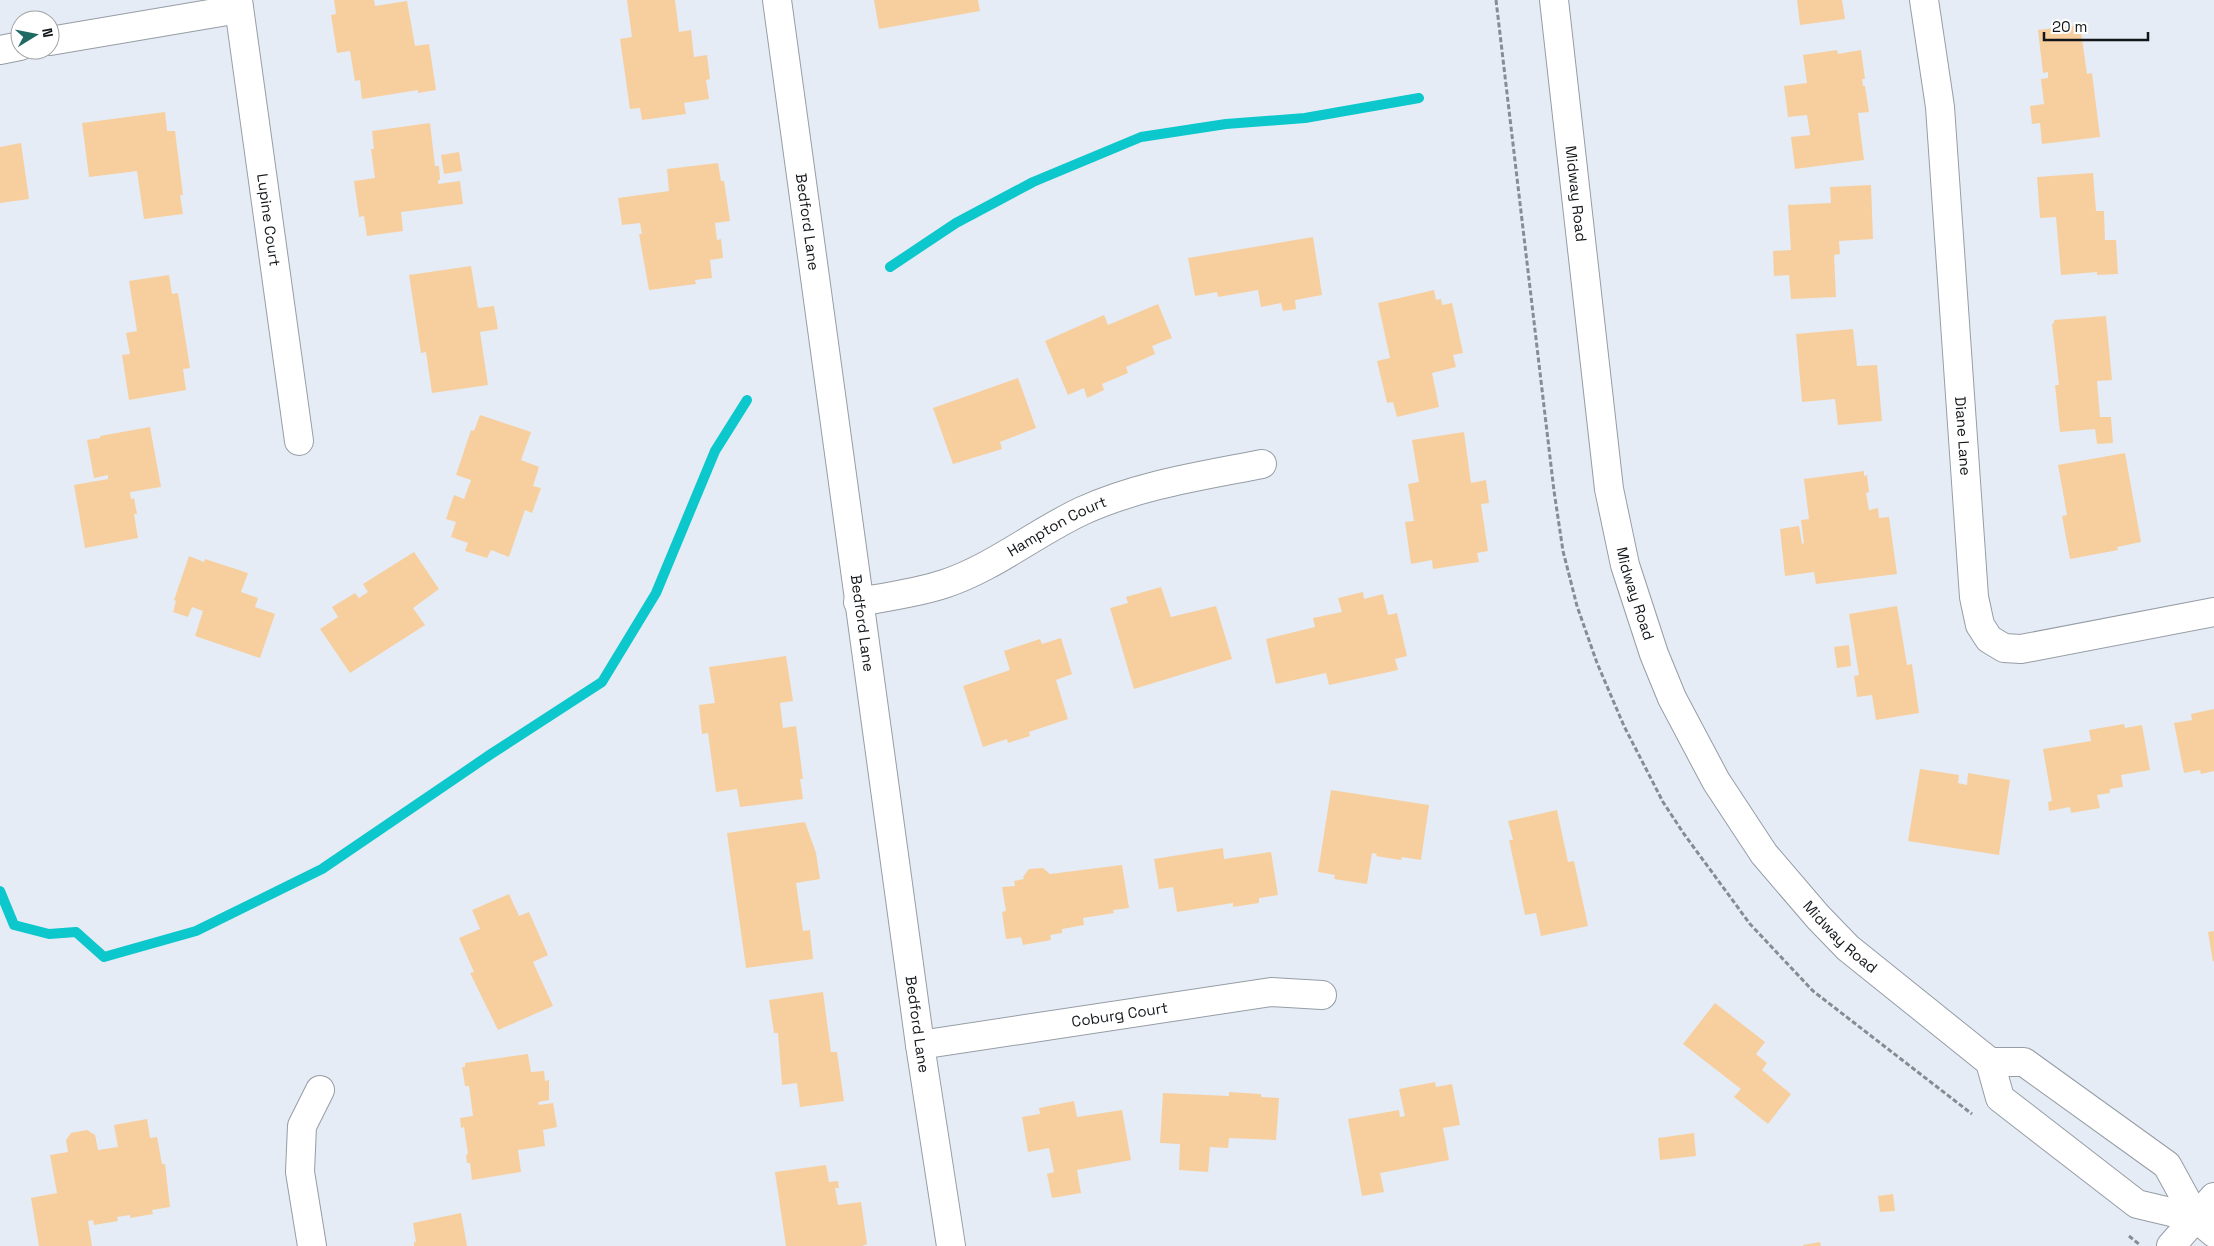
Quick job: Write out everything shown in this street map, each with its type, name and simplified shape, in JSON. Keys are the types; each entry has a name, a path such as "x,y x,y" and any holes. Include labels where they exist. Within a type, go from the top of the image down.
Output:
{"street":[{"name":"Bedford Lane","path":"777,0 858,602 920,1045 951,1246"},
{"name":"Midway Road","path":"1554,0 1609,489 1625,565 1654,654 1668,690 1693,741 1716,781 1764,854 1792,888 1848,948 1990,1062"},
{"name":"Diane Lane","path":"1924,0 1940,107 1965,488 1974,597 1980,625 1989,640 2004,648 2021,649 2214,612"},
{"path":"60,39 239,4"},
{"name":"Lupine Court","path":"239,4 299,441"},
{"name":"Hampton Court","path":"858,602 944,584 998,558 1081,512 1128,493 1173,481 1262,464"},
{"name":"Coburg Court","path":"920,1045 1271,992 1322,995"},
{"path":"1990,1062 2024,1062 2167,1165 2205,1226 2137,1204 2000,1098 1990,1062"},
{"path":"312,1246 300,1162 302,1126 320,1090"},
{"path":"2171,1246 2205,1226 2214,1197"}],"building":[{"path":"334,0 374,0 375,6 407,1 415,46 429,44 436,90 418,93 418,90 362,99 360,80 355,81 350,51 337,53 331,15 336,14"},
{"path":"627,0 675,0 679,32 691,30 694,57 707,55 710,79 706,80 709,99 684,103 686,114 642,120 640,108 630,109 620,39 632,37"},
{"path":"874,0 978,0 980,11 879,29"},
{"path":"1797,0 1842,0 1845,19 1800,25"},
{"path":"2080,25 2087,74 2092,73 2100,137 2042,144 2040,123 2032,124 2030,106 2044,104 2041,79 2048,78 2048,72 2043,73 2038,30"},
{"path":"1837,50 1838,54 1861,50 1865,79 1862,79 1869,112 1858,113 1864,160 1795,169 1791,137 1810,135 1807,115 1788,117 1784,86 1807,83 1803,55"},
{"path":"165,112 167,131 175,131 183,195 180,195 183,214 144,219 137,171 89,177 82,123"},
{"path":"430,123 435,166 439,166 440,180 438,180 438,184 460,181 463,204 401,212 403,231 367,236 364,216 359,217 354,181 375,178 371,149 374,149 372,131"},
{"path":"21,143 29,199 0,203 0,147"},
{"path":"459,152 462,171 444,174 441,155"},
{"path":"718,163 721,181 724,181 730,221 715,223 717,240 721,239 723,258 710,260 712,278 695,280 696,284 649,290 639,234 642,234 640,223 622,225 618,198 669,191 667,169"},
{"path":"2093,173 2096,211 2104,211 2105,240 2116,240 2118,274 2097,275 2097,272 2061,275 2056,217 2040,218 2037,177"},
{"path":"1871,185 1873,239 1839,241 1840,254 1834,255 1836,297 1791,299 1789,275 1774,276 1773,251 1791,250 1788,205 1831,203 1830,187"},
{"path":"1313,237 1322,295 1295,300 1296,309 1283,311 1281,303 1261,307 1258,290 1218,297 1217,292 1195,296 1188,258"},
{"path":"471,266 478,308 494,306 498,329 480,332 488,385 432,393 426,352 421,353 409,275"},
{"path":"169,275 172,294 178,293 190,368 183,369 186,390 129,400 122,355 130,354 126,333 137,331 129,281"},
{"path":"1434,290 1436,300 1441,299 1442,305 1452,303 1463,353 1453,355 1456,367 1432,373 1439,407 1397,417 1393,402 1387,403 1377,361 1390,358 1378,303"},
{"path":"1158,304 1172,338 1152,346 1155,354 1126,367 1128,373 1102,384 1104,390 1087,398 1084,388 1068,395 1045,341 1104,315 1108,325"},
{"path":"2106,316 2112,380 2097,381 2100,417 2111,417 2113,443 2097,444 2095,429 2060,432 2055,385 2059,385 2052,324 2054,320"},
{"path":"1853,329 1857,366 1877,365 1882,421 1838,425 1835,399 1802,402 1796,334"},
{"path":"1018,378 1036,428 1000,442 1002,449 953,464 933,408"},
{"path":"480,415 531,432 521,460 539,467 533,486 541,488 532,513 525,510 509,557 491,550 487,558 465,551 468,543 451,537 456,522 446,519 454,495 464,499 471,480 456,475 471,430 474,431"},
{"path":"150,427 161,487 130,492 131,499 134,498 137,514 134,514 138,538 85,548 74,485 108,479 108,475 94,478 87,440"},
{"path":"1464,432 1471,483 1486,480 1489,503 1481,504 1488,551 1477,553 1479,562 1433,569 1432,560 1411,564 1405,522 1414,521 1408,484 1419,482 1412,440"},
{"path":"2125,453 2141,542 2117,547 2118,550 2070,559 2062,516 2067,515 2058,465"},
{"path":"1864,471 1864,476 1867,475 1869,492 1866,493 1869,510 1878,508 1879,518 1889,517 1897,574 1816,584 1814,572 1785,576 1780,529 1799,526 1802,544 1804,543 1801,520 1809,519 1804,479"},
{"path":"414,552 439,589 413,608 425,625 350,673 320,629 338,617 332,607 355,593 359,598 368,592 363,584"},
{"path":"189,556 204,562 205,559 248,573 241,592 258,598 255,607 275,614 260,658 195,636 203,611 192,607 188,617 173,612 176,601 174,600"},
{"path":"1161,587 1171,617 1216,606 1232,659 1134,689 1110,608 1128,603 1126,597"},
{"path":"1363,592 1364,599 1383,594 1388,615 1397,613 1407,656 1395,659 1398,670 1329,685 1326,673 1276,684 1266,639 1315,627 1313,618 1342,612 1338,598"},
{"path":"1897,606 1907,665 1912,664 1919,713 1876,720 1872,695 1857,697 1854,676 1859,675 1849,614"},
{"path":"1061,638 1072,674 1056,680 1068,719 1029,732 1030,736 1008,743 1007,739 983,747 963,686 1010,670 1004,651 1040,639 1042,644"},
{"path":"1849,645 1851,666 1837,668 1834,647"},
{"path":"786,656 793,701 780,703 783,728 796,726 803,779 800,779 803,799 740,807 737,789 716,792 708,733 702,734 699,705 715,703 709,667"},
{"path":"2214,709 2214,771 2201,774 2200,770 2184,773 2174,723 2192,720 2191,714"},
{"path":"2124,724 2125,728 2142,725 2150,770 2121,775 2123,787 2110,789 2110,793 2097,795 2100,808 2071,813 2070,807 2049,811 2048,802 2052,801 2043,749 2091,741 2089,730"},
{"path":"1920,769 1959,775 1958,783 1967,785 1968,773 2010,780 1999,855 1908,841"},
{"path":"1331,790 1429,805 1421,860 1402,857 1401,860 1376,856 1377,854 1372,853 1367,884 1334,879 1335,875 1318,872"},
{"path":"1557,810 1568,862 1574,861 1588,926 1541,936 1536,913 1525,915 1509,840 1513,840 1508,821"},
{"path":"805,822 816,853 820,879 796,883 803,931 810,930 813,959 746,968 727,833"},
{"path":"1223,848 1224,859 1271,852 1278,895 1259,898 1259,903 1233,907 1233,903 1177,912 1173,887 1159,889 1154,859"},
{"path":"1122,865 1129,908 1113,910 1114,913 1083,918 1084,925 1062,929 1062,933 1050,935 1051,940 1023,945 1021,937 1006,939 1002,912 1006,911 1002,887 1015,886 1014,881 1024,879 1023,877 1029,869 1043,868 1050,874"},
{"path":"509,894 519,916 529,912 548,955 533,962 553,1006 498,1030 470,973 474,972 459,938 480,929 472,910"},
{"path":"2214,931 2214,961 2213,962 2208,932"},
{"path":"823,992 831,1052 837,1052 844,1101 800,1107 797,1083 782,1085 778,1033 774,1033 769,1000"},
{"path":"1715,1003 1765,1042 1756,1054 1767,1063 1762,1070 1791,1094 1768,1124 1734,1097 1741,1089 1683,1044"},
{"path":"528,1054 531,1072 544,1071 545,1081 549,1080 549,1100 538,1102 539,1105 553,1103 557,1127 543,1130 545,1146 518,1150 521,1172 472,1180 470,1163 467,1163 466,1155 468,1154 464,1127 461,1128 460,1118 473,1116 469,1086 465,1086 462,1067 465,1067 465,1063"},
{"path":"1435,1082 1436,1087 1452,1084 1460,1125 1443,1128 1449,1160 1380,1173 1384,1192 1362,1196 1348,1119 1399,1110 1400,1117 1405,1116 1399,1089"},
{"path":"1229,1092 1261,1094 1261,1097 1279,1098 1276,1140 1229,1138 1228,1148 1210,1147 1208,1172 1179,1170 1180,1144 1160,1143 1163,1093 1229,1096"},
{"path":"1074,1101 1077,1117 1122,1110 1131,1160 1077,1170 1081,1193 1052,1198 1047,1174 1054,1172 1049,1148 1028,1152 1022,1117 1040,1114 1039,1108"},
{"path":"147,1119 150,1138 157,1137 162,1164 165,1164 170,1207 152,1210 153,1214 130,1218 130,1215 117,1217 118,1221 94,1225 93,1220 88,1221 92,1246 39,1246 31,1198 57,1193 50,1155 68,1152 66,1140 71,1133 87,1130 95,1135 98,1150 118,1147 114,1125"},
{"path":"1694,1133 1696,1156 1660,1160 1658,1138"},
{"path":"826,1165 829,1182 838,1181 839,1188 835,1188 838,1205 861,1202 867,1244 862,1246 786,1246 775,1172"},
{"path":"1893,1194 1895,1211 1880,1212 1878,1196"},
{"path":"461,1213 467,1246 414,1246 414,1242 416,1242 413,1223"},
{"path":"1820,1242 1821,1246 1803,1246 1803,1245"}],"waterway":[{"path":"890,267 956,223 1033,182 1141,137 1226,124 1305,118 1419,98"},
{"path":"0,891 14,925 49,934 76,932 104,957 196,931 322,869 491,754 602,682 656,593 715,451 747,400"}]}
